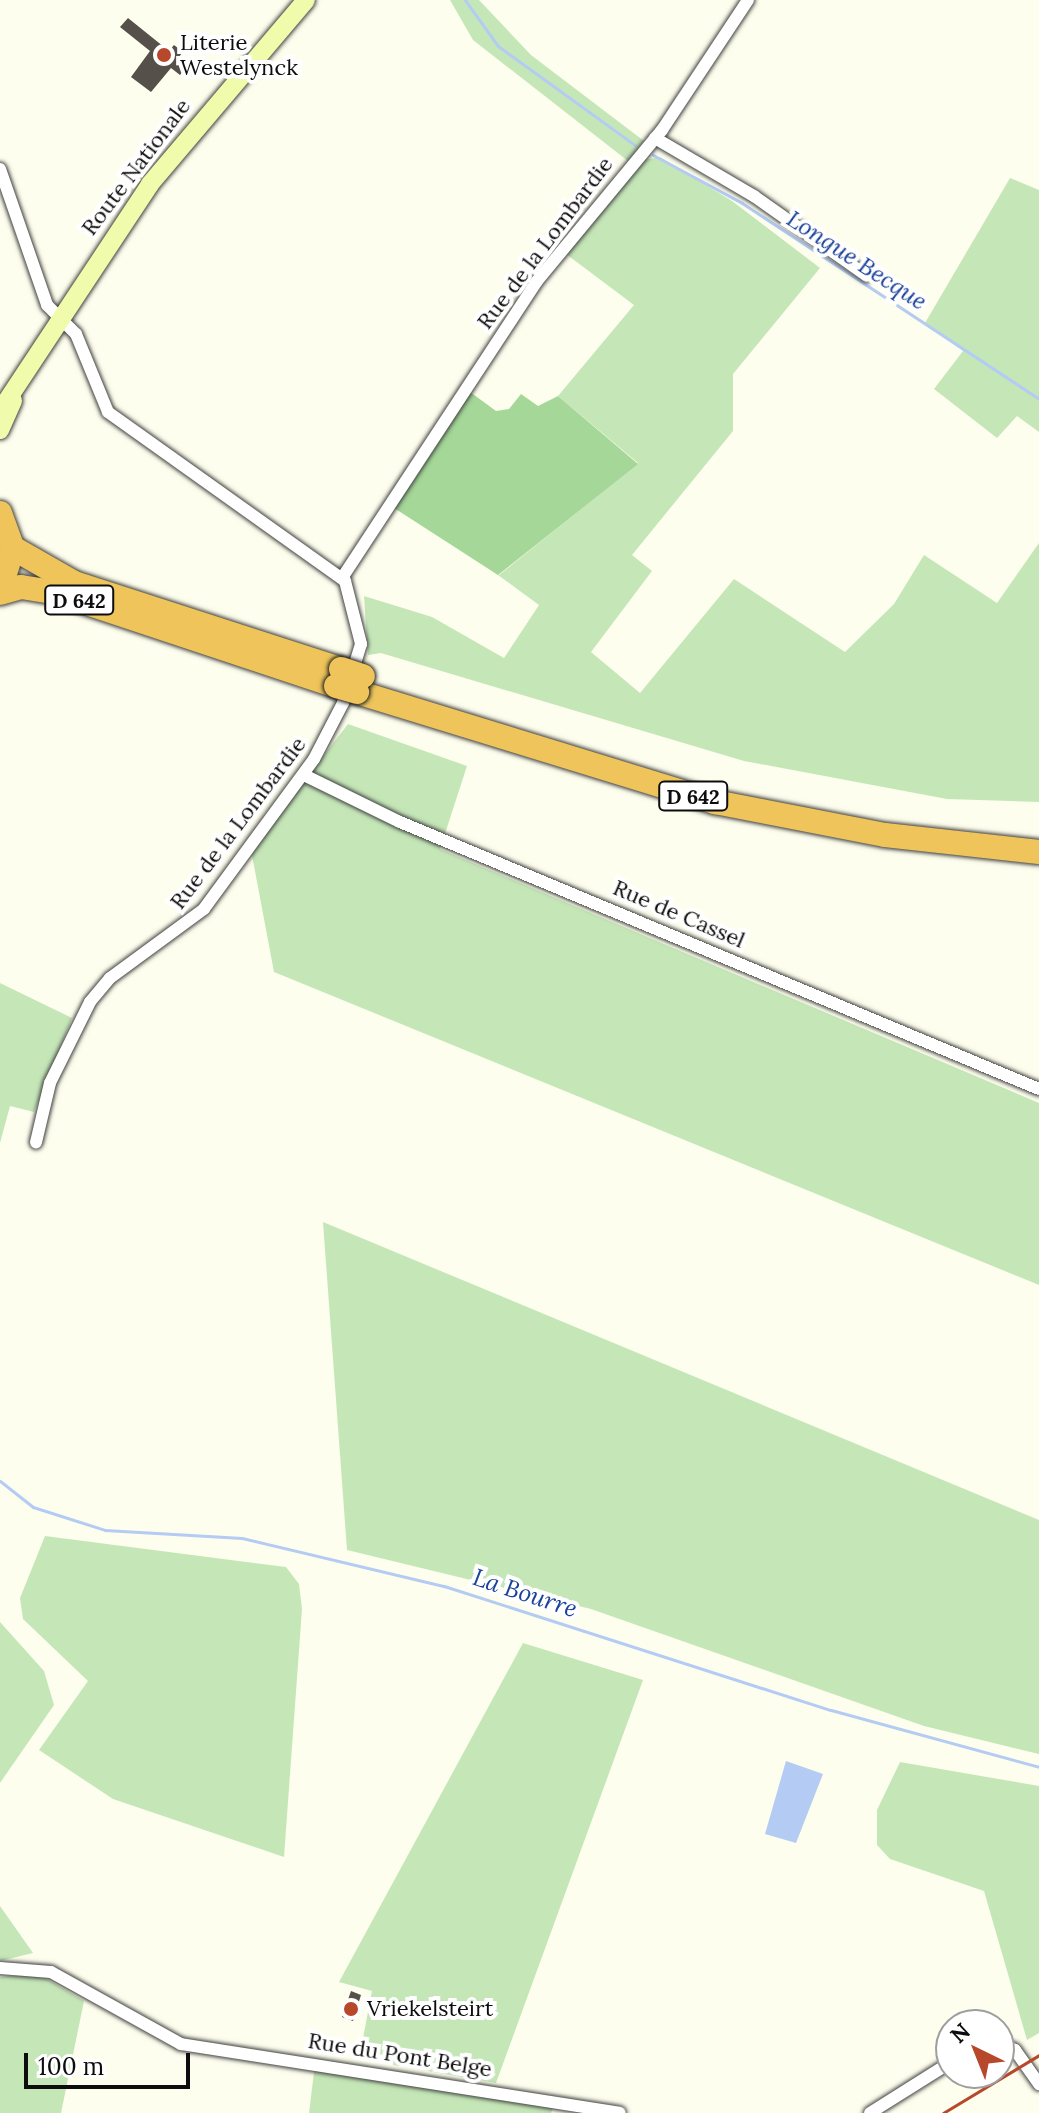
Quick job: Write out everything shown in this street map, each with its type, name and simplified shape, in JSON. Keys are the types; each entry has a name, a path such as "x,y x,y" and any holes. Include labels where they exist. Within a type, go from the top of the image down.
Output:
{"highway":[{"path":"0,513 13,548 0,591"},
{"name":"D 642","path":"13,548 82,586 349,681 737,808 885,835 1039,852"},
{"name":"D 642","path":"0,591 21,587 57,593 349,681 723,788 893,821 1039,835"}],"street":[{"name":"Route Nationale","path":"0,411 179,146 306,0"},
{"name":"Rue de la Lombardie","path":"36,1142 50,1083 94,995 196,918 304,775 360,655 353,593 342,578 537,281 655,138 748,0"},
{"path":"655,138 754,196 867,276"},
{"path":"0,169 47,305 76,334 100,399 117,422 342,578"},
{"name":"Route Nationale","path":"0,430 24,377"},
{"name":"Rue de Cassel","path":"304,775 400,822 1039,1089"},
{"name":"Rue du Pont Belge","path":"0,1968 51,1972 181,2044 311,2059 620,2113"},
{"path":"1015,2050 1039,2084"},
{"path":"870,2113 935,2072"}],"green space":[{"path":"450,0 479,0 531,55 644,141 628,161 473,40"},
{"path":"660,157 732,201 820,268 733,374 733,431 632,555 652,571 591,652 640,693 734,579 845,652 894,604 924,555 997,603 1039,543 1039,802 947,799 744,761 381,653 368,655 364,596 432,617 504,658 539,605 476,559 499,575 638,463 558,396 634,305 566,254 643,160"},
{"path":"1010,178 1039,190 1039,432 1017,416 997,438 934,389 963,351 925,323"},
{"path":"466,389 496,411 509,409 521,394 538,406 558,396 638,464 498,575 391,506"},
{"path":"348,724 467,766 440,849 1039,1103 1039,1285 274,972 251,850"},
{"path":"0,983 72,1018 34,1112 10,1106 0,1143"},
{"path":"323,1222 1039,1520 1039,1754 924,1726 591,1609 347,1550"},
{"path":"45,1536 286,1567 299,1584 302,1609 284,1857 113,1799 39,1750 88,1681 23,1619 20,1598"},
{"path":"0,1622 44,1671 54,1705 0,1783"},
{"path":"523,1643 643,1680 496,2083 359,2059 372,1991 339,1982"},
{"path":"900,1762 1039,1786 1039,2033 1027,2040 984,1891 890,1859 877,1845 877,1810"},
{"path":"0,1906 33,1953 0,1961"},
{"path":"23,1975 45,1978 84,2001 61,2113 0,2113 0,1977"},
{"path":"315,2064 553,2108 551,2113 309,2113"}],"water":[{"path":"786,1761 823,1774 796,1843 765,1834"}],"building":[{"name":"Literie Westelynck","path":"128,18 169,51 174,45 183,52 178,58 187,66 180,75 171,68 151,92 131,77 150,51 120,27"},
{"name":"Vriekelsteirt","path":"351,1991 361,1995 353,2021 342,2017"}],"waterway":[{"name":"Longue Becque","path":"465,0 498,46 635,145"},
{"name":"Longue Becque","path":"653,155 742,203 1039,399"},
{"name":"La Bourre","path":"0,1481 33,1507 105,1530 242,1538 444,1586 831,1710 1039,1767"}],"railway":[{"path":"943,2113 1039,2055"}],"place":[{"name":"Literie Westelynck","path":"164,55"},
{"name":"Vriekelsteirt","path":"351,2009"}]}
